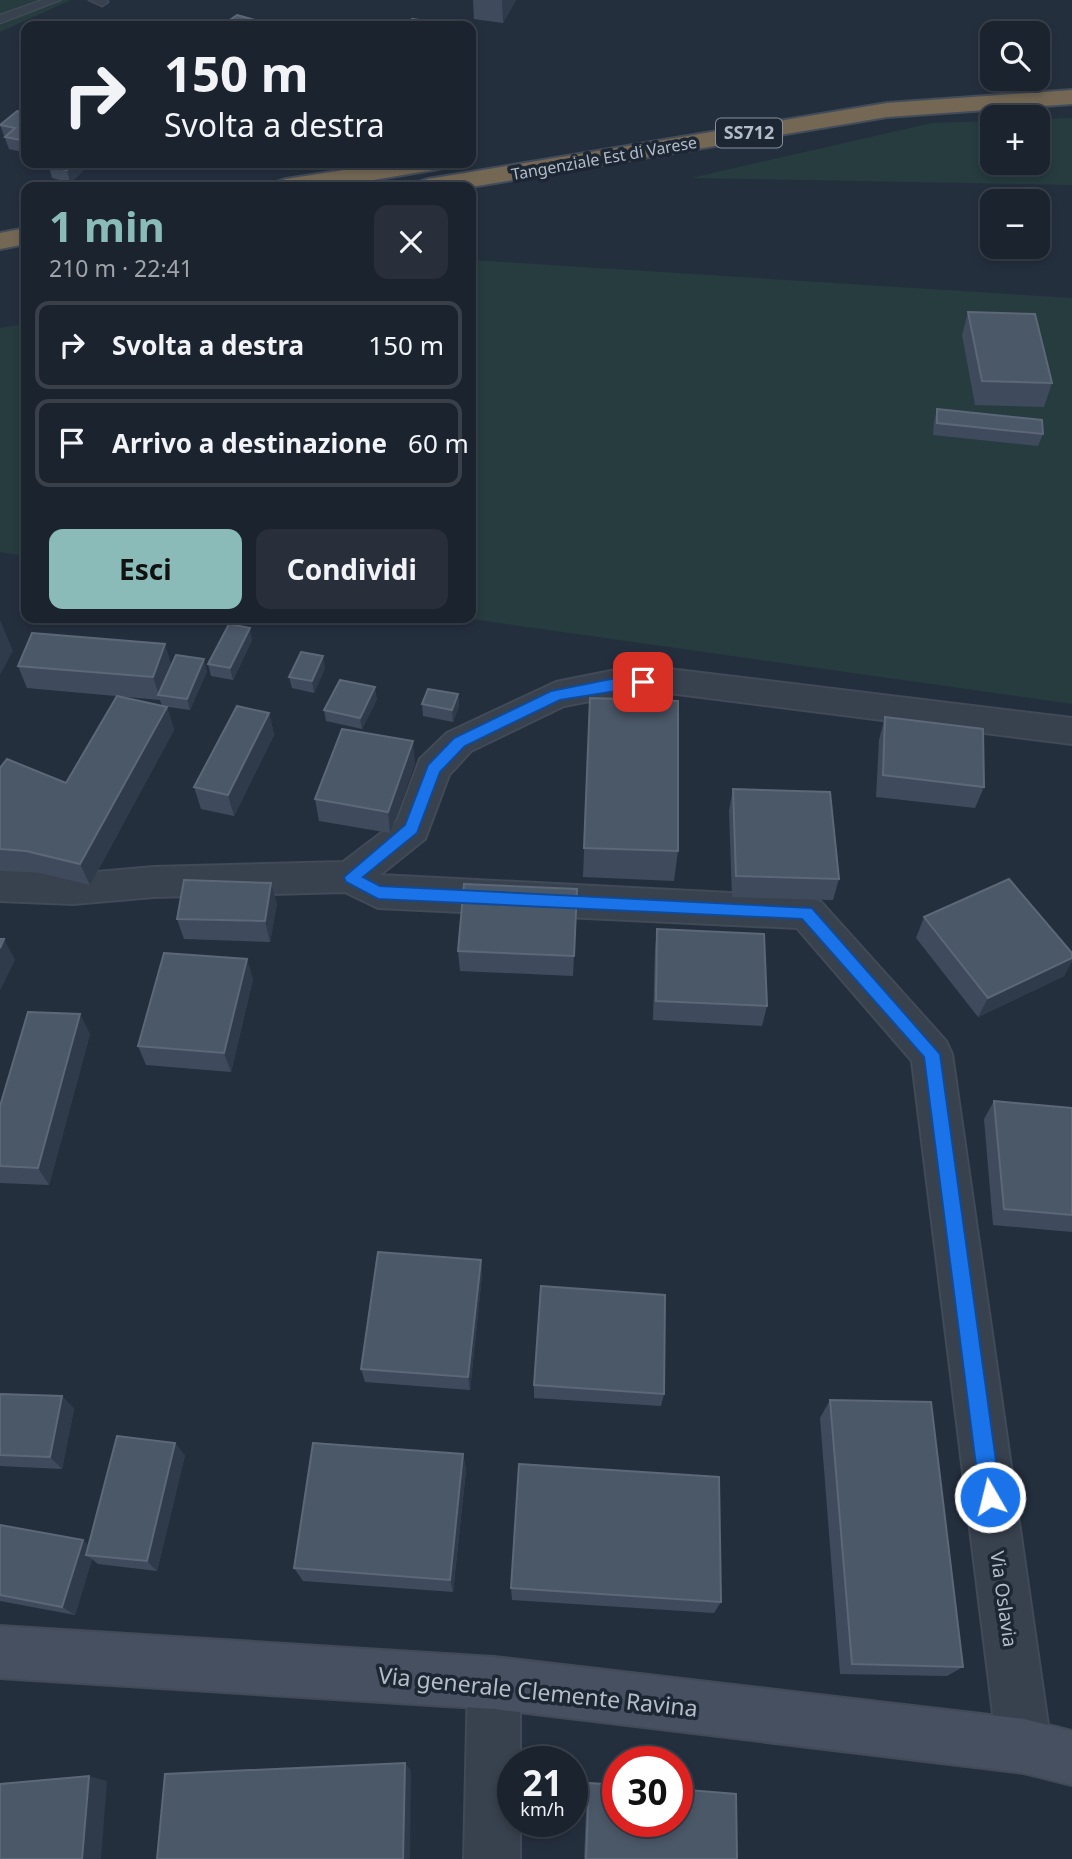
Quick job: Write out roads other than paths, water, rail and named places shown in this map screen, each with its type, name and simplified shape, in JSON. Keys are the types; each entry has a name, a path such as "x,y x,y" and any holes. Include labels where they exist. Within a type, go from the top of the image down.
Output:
{"highway":[{"name":"Tangenziale Est di Varese","path":"476,155 870,90 980,81"},
{"name":"Tangenziale Est di Varese","path":"459,182 887,110 1072,97"},
{"path":"317,182 402,168"},
{"path":"0,241 21,237"},
{"path":"0,265 21,261"}],"street":[{"path":"0,887 73,889 153,882 352,877 412,829 433,769 459,742 556,695 616,683 669,681 1072,731"},
{"name":"Via Oslavia","path":"352,877 378,892 807,913 932,1054 1024,1746"},
{"name":"Via generale Clemente Ravina","path":"0,1652 494,1683 1024,1746 1072,1758"},
{"path":"492,1859 494,1683"}],"lane":[{"path":"0,19 54,0"}]}
